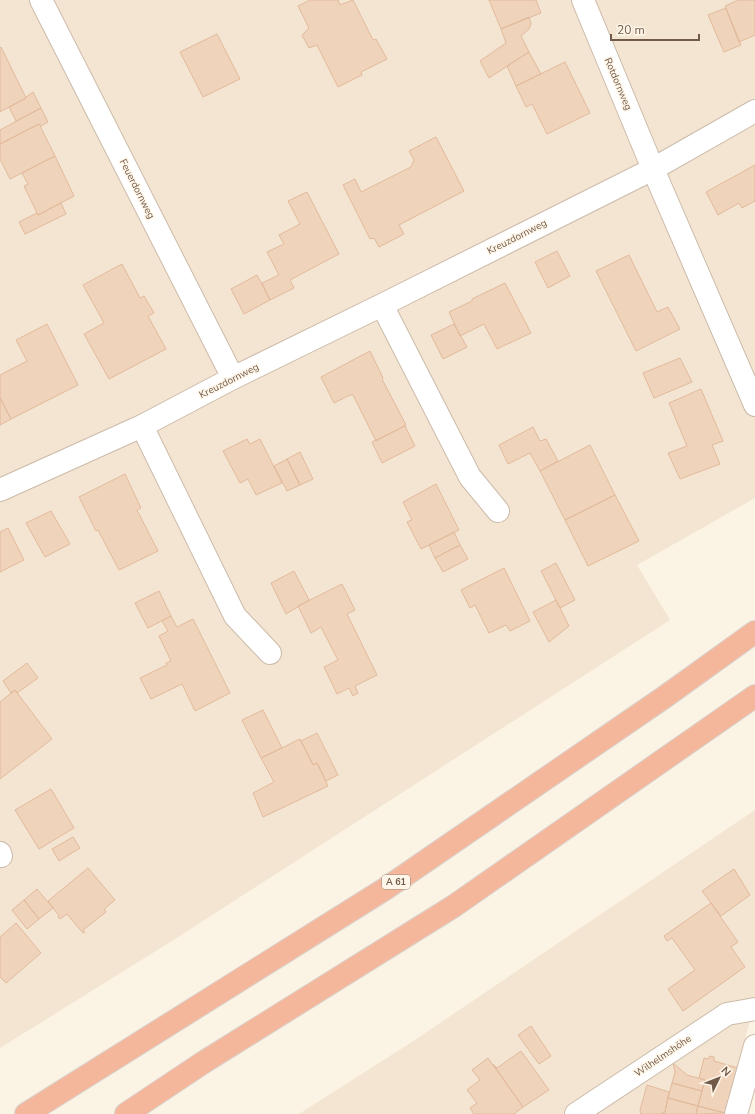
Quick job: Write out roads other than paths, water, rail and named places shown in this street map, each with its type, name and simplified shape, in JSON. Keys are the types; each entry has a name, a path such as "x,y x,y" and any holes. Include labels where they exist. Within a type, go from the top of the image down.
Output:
{"highway":[{"name":"A 61","path":"26,1114 386,889 666,696 755,632"},
{"path":"126,1114 211,1058 454,906 755,696"}],"street":[{"name":"Feuerdornweg","path":"41,0 233,378"},
{"name":"Rotdornweg","path":"583,0 653,169"},
{"name":"Kreuzdornweg","path":"0,490 142,426 233,378 653,169 755,111"},
{"path":"653,169 755,405"},
{"path":"382,305 470,477 498,511"},
{"path":"142,426 235,616 270,653"},
{"name":"Wilhelmshöhe","path":"576,1114 726,1014 755,1009"},
{"path":"736,1114 755,1046"}]}
